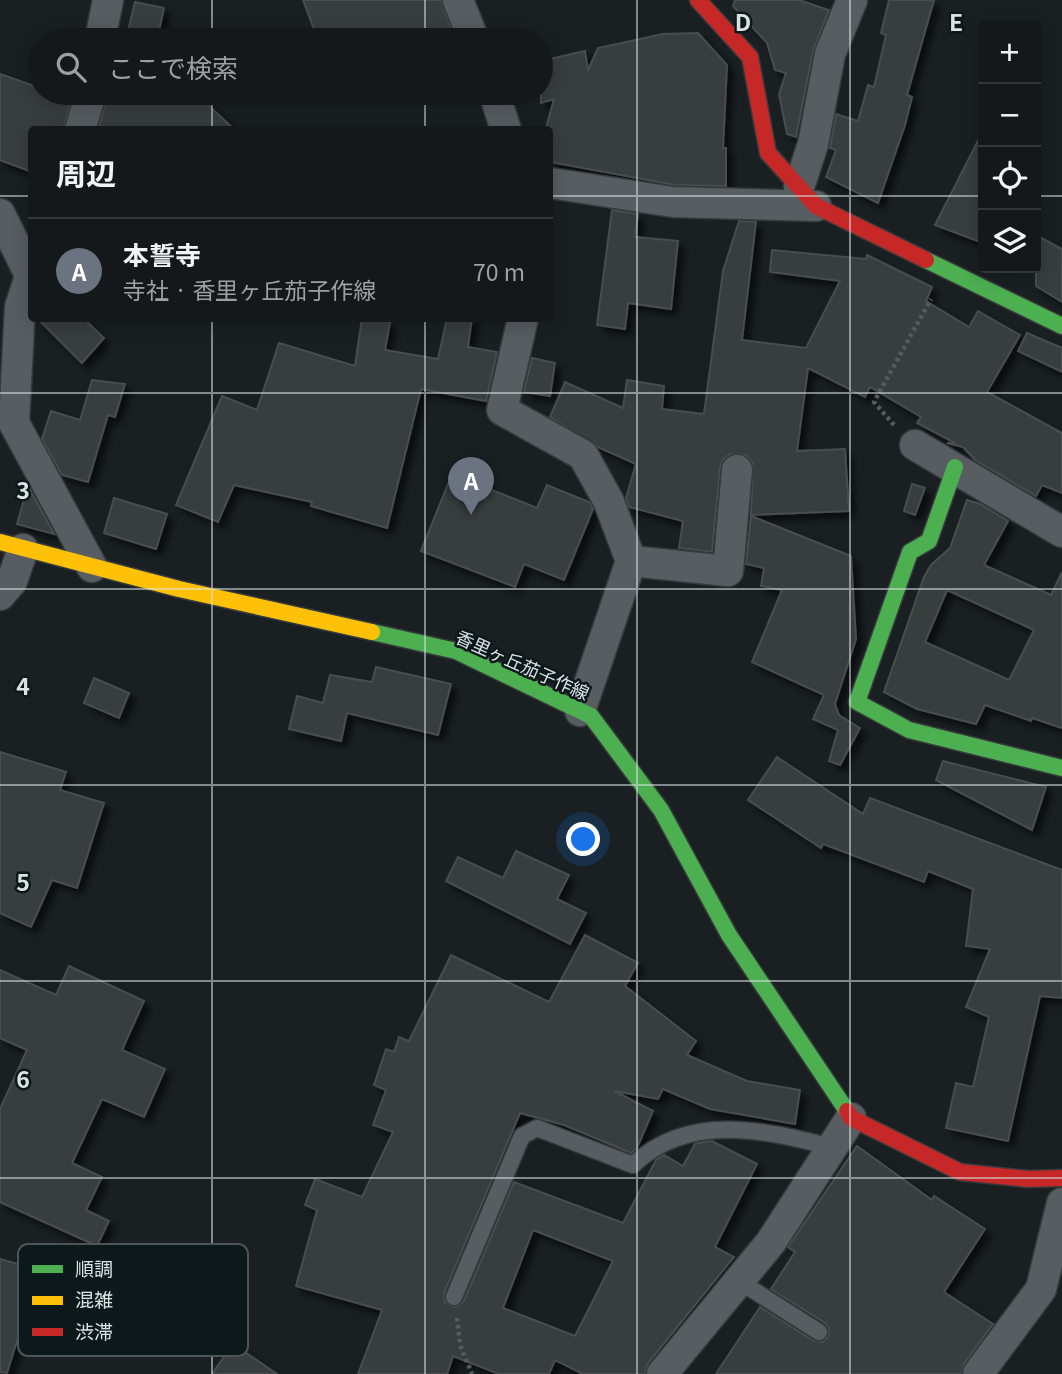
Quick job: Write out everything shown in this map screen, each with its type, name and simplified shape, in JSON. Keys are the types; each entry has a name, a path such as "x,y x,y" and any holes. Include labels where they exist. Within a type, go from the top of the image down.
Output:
{"street":[{"path":"102,28 108,0"},
{"path":"458,0 469,28"},
{"path":"698,0 750,57 768,153 808,197 1062,326"},
{"path":"808,197 813,144 830,54 852,0"},
{"path":"81,126 87,105"},
{"path":"498,105 505,126"},
{"path":"553,189 673,202 808,197"},
{"path":"0,214 28,267"},
{"path":"28,282 9,339 14,423 92,567"},
{"path":"522,322 502,410 583,455 609,502 631,561 580,711"},
{"path":"915,445 1062,532"},
{"path":"955,467 929,541 910,552 856,702 909,730 1062,768"},
{"path":"631,561 728,571 737,470"},
{"path":"0,595 12,581 12,545"},
{"name":"香里ヶ丘茄子作線","path":"12,545 92,567 456,651 591,716 661,810 729,935 851,1118 960,1172 1028,1179 1062,1178"},
{"path":"662,1374 771,1242 851,1118"},
{"path":"978,1374 1041,1289 1062,1203"}],"lane":[{"path":"454,1297 523,1136 537,1128 633,1165 649,1150 675,1138 711,1129 784,1135 831,1147"},
{"path":"739,1281 819,1332"}],"path":[{"path":"915,445 874,402 948,269"},
{"path":"454,1297 460,1345 472,1374"}],"building":[{"path":"303,0 441,0 451,28 314,28"},
{"path":"735,0 799,0 829,10 813,51 796,137 787,134 779,94 786,73 775,70 767,43 733,6"},
{"path":"889,0 934,0 907,95 912,97 905,125 878,203 826,177 836,150 830,148 836,114 858,121 868,85 874,87 886,35 881,33"},
{"path":"135,2 164,8 160,28 129,28"},
{"path":"698,33 727,65 723,148 726,148 726,186 675,185 553,163 553,126 547,126 554,99 553,58 585,51 588,70 598,48 663,34"},
{"path":"0,74 28,84 28,105 70,105 64,126 28,126 28,170 0,160"},
{"path":"105,105 208,105 231,126 99,126"},
{"path":"978,141 978,241 935,225"},
{"path":"612,210 638,214 635,237 678,241 671,309 628,303 625,329 597,325"},
{"path":"739,221 756,222 742,340 806,348 840,281 770,272 772,250 866,259 867,255 932,287 926,301 969,327 978,311 1020,335 987,392 1062,433 1062,493 1042,485 1036,496 975,460 963,447 947,443 955,443 917,423 921,417 870,387 865,397 808,368 797,451 845,449 849,511 751,515 753,463 746,455 730,454 723,459 720,468 712,552 679,548 683,521 629,507 626,498 636,464 598,447 550,417 565,382 623,408 627,380 664,386 662,409 704,414 723,271"},
{"path":"1041,238 1062,249 1062,302 1036,286 1036,273 1041,273"},
{"path":"41,322 87,322 104,338 82,363"},
{"path":"361,322 390,322 385,350 438,359 446,322 471,322 468,347 497,352 486,401 421,389 387,528 311,506 312,502 234,485 218,522 176,505 222,396 257,410 279,343 355,366"},
{"path":"1027,333 1062,348 1062,372 1018,351"},
{"path":"532,358 555,363 550,396 524,392"},
{"path":"92,380 125,384 115,417 108,415 88,482 62,475 42,439 51,411 80,420"},
{"path":"452,474 537,508 547,485 589,502 593,509 564,580 524,564 515,587 421,551"},
{"path":"912,484 925,488 915,515 904,511"},
{"path":"28,486 54,534 17,524"},
{"path":"114,498 167,514 156,549 104,533"},
{"path":"967,500 980,504 1008,521 984,565 1051,595 1062,572 1062,728 1032,718 1031,721 985,705 976,724 917,709 884,692 924,577 931,565 950,548","holes":["947,590 1034,630 1009,680 925,642"]},
{"path":"751,516 851,556 856,639 835,704 839,715 860,728 840,765 829,761 838,730 813,719 824,695 752,662 782,590 761,586 764,568 746,564"},
{"path":"376,667 451,684 438,735 347,713 341,741 289,729 297,696 323,703 330,675 372,682"},
{"path":"94,678 129,693 119,718 84,703"},
{"path":"0,752 66,772 60,790 104,803 77,888 52,880 31,927 0,913"},
{"path":"777,757 863,814 870,798 1062,870 1062,998 1040,996 1008,1141 946,1128 956,1083 973,1087 989,1017 966,1007 990,949 966,946 973,889 928,871 924,882 823,844 821,848 748,800"},
{"path":"943,761 1046,787 1032,830 936,780"},
{"path":"516,851 569,875 557,899 586,913 570,944 446,881 458,857 503,878"},
{"path":"585,935 638,963 625,986 696,1041 687,1055 747,1081 800,1090 795,1124 710,1109 663,1089 658,1099 614,1091 653,1111 637,1148 631,1153 564,1125 520,1113 444,1293 445,1303 455,1307 464,1301 514,1182 623,1223 656,1160 664,1155 683,1166 695,1144 704,1142 712,1141 757,1164 715,1247 734,1257 648,1363 645,1374 583,1374 555,1360 549,1374 499,1374 453,1356 447,1374 358,1374 382,1310 296,1286 317,1210 305,1205 315,1179 362,1197 393,1132 373,1125 386,1090 374,1085 386,1049 394,1052 399,1037 409,1041 451,955 549,1002","holes":["533,1230 613,1261 575,1336 503,1308"]},
{"path":"69,966 144,1001 122,1050 165,1069 144,1117 102,1099 72,1163 102,1177 86,1210 109,1221 98,1244 93,1244 0,1202 0,1109 27,1050 0,1038 0,970 56,995"},
{"path":"857,1146 932,1200 934,1196 985,1229 944,1292 993,1324 964,1364 961,1374 716,1374 760,1307 814,1341 823,1342 828,1337 829,1328 825,1323 771,1289 795,1252 788,1247"},
{"path":"0,1259 18,1264 18,1338 7,1373 0,1372"},
{"path":"248,1354 277,1374 212,1374 225,1356"}],"traffic: fast":[{"path":"926,260 1062,326"},
{"path":"955,467 929,541 910,552 857,702 909,730 1062,768"},
{"path":"372,632 456,651 591,716 661,810 729,935 847,1111"}],"traffic: slow":[{"path":"0,542 179,589 372,632"}],"traffic: jam":[{"path":"698,0 750,57 768,153 816,206 926,260"},
{"path":"847,1111 851,1118 960,1172 1028,1179 1062,1178"}],"place":[{"name":"本誓寺","path":"471,515"}]}
